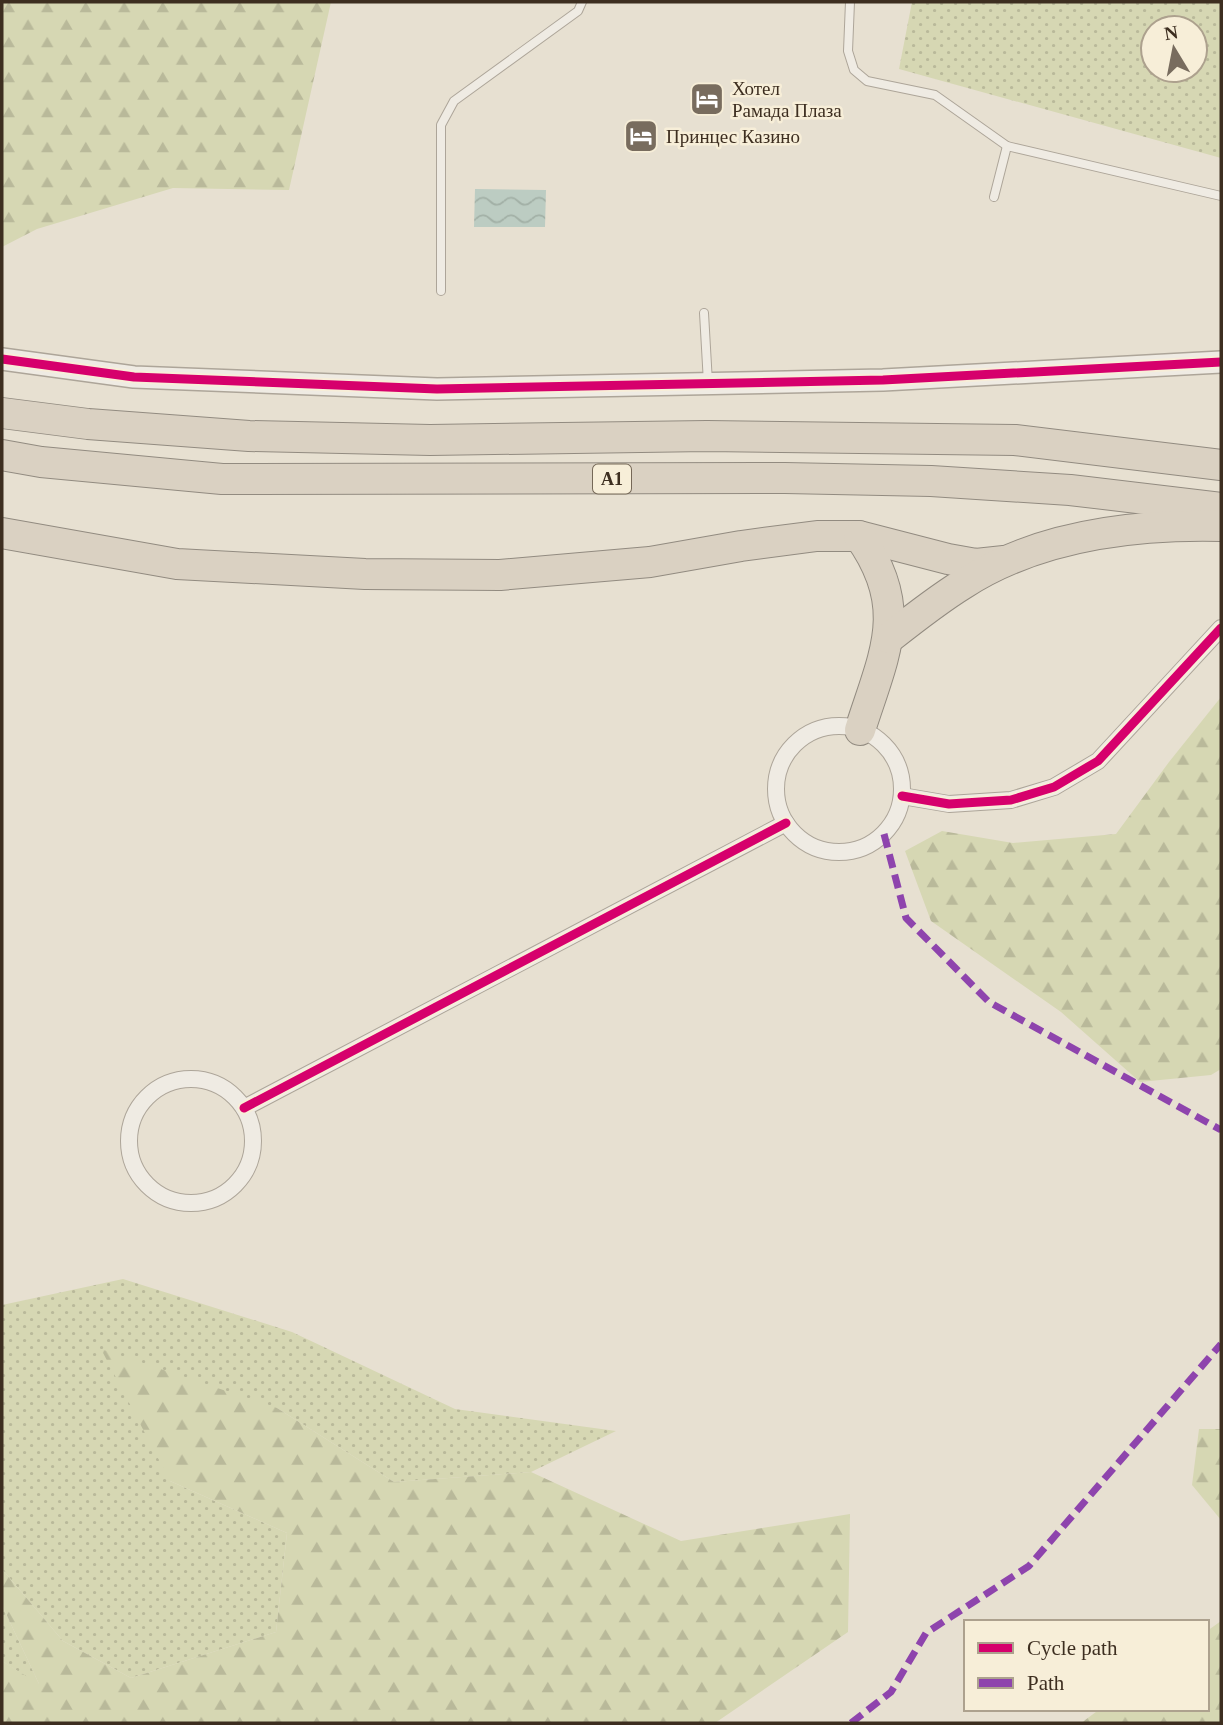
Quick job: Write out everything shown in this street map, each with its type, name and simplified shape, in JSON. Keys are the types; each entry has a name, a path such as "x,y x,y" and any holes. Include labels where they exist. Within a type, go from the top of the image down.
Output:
{"highway":[{"name":"A1","path":"2,413 88,424 249,436 430,440 707,436 1015,440 1221,465"},
{"name":"A1","path":"2,455 41,462 222,479 785,478 931,481 1070,490 1221,508"},
{"path":"889,638 964,583 1004,561 1064,540 1172,525 1221,526"},
{"path":"2,533 177,564 365,574 500,575 650,562 817,536 859,536 976,564 1004,561"},
{"path":"859,536 873,555 890,607 889,638 860,730"}],"street":[{"path":"2,359 134,377 437,390 883,380 1221,362"},
{"path":"902,796 950,804 987,802 1011,800 1054,787 1098,761 1221,628"},
{"path":"841,726 860,730 878,740 892,756 901,775 902,796 896,816 884,834 869,845 851,851 832,852 814,847 798,837 786,823 778,805 776,786 780,767 790,750 804,737 822,729 841,726"},
{"path":"244,1108 786,823"},
{"path":"196,1079 215,1083 232,1093 244,1108 252,1128 253,1150 246,1171 232,1188 214,1199 192,1203 171,1200 152,1190 137,1173 130,1155 128,1136 133,1117 143,1100 158,1087 176,1080 196,1079"}],"lane":[{"path":"441,291 441,125 454,102 578,11 582,2"},
{"path":"850,2 848,51 854,69 867,81 935,95 1007,146 1221,196"},
{"path":"994,197 1007,146"},
{"path":"704,313 709,383"}],"green space":[{"path":"2,2 331,2 289,190 173,188 37,229 2,247"},
{"path":"912,2 1221,2 1221,158 899,69"},
{"path":"1221,697 1221,1069 1211,1075 1140,1082 1061,1012 931,921 905,851 942,831 1013,843 1116,834"},
{"path":"123,1279 292,1332 455,1409 616,1431 531,1472 394,1482 277,1408 170,1481 287,1533 276,1632 131,1678 63,1641 2,1569 2,1305"},
{"path":"101,1349 277,1408 394,1482 531,1472 681,1541 850,1514 848,1632 715,1723 2,1723 2,1661 39,1684 2,1605 2,1569 63,1641 131,1678 276,1632 287,1533 170,1481"},
{"path":"1199,1429 1221,1429 1221,1520 1192,1485"},
{"path":"2,1605 40,1686 2,1661"},
{"path":"1221,1621 1221,1723 1081,1723 1097,1711 1209,1711 1209,1630"}],"water":[{"path":"475,189 546,190 545,227 474,227"}],"marked path":[{"path":"884,834 906,918 989,1002 1221,1130"},
{"path":"851,1723 891,1692 926,1633 1029,1566 1221,1344"}],"cycle path":[{"path":"2,359 134,377 437,389 883,380 1221,362"},
{"path":"902,796 949,804 1011,800 1054,787 1098,761 1221,628"},
{"path":"244,1108 786,823"}],"place":[{"name":"Хотел Рамада Плаза","path":"707,99"},
{"name":"Принцес Казино","path":"641,136"}]}
